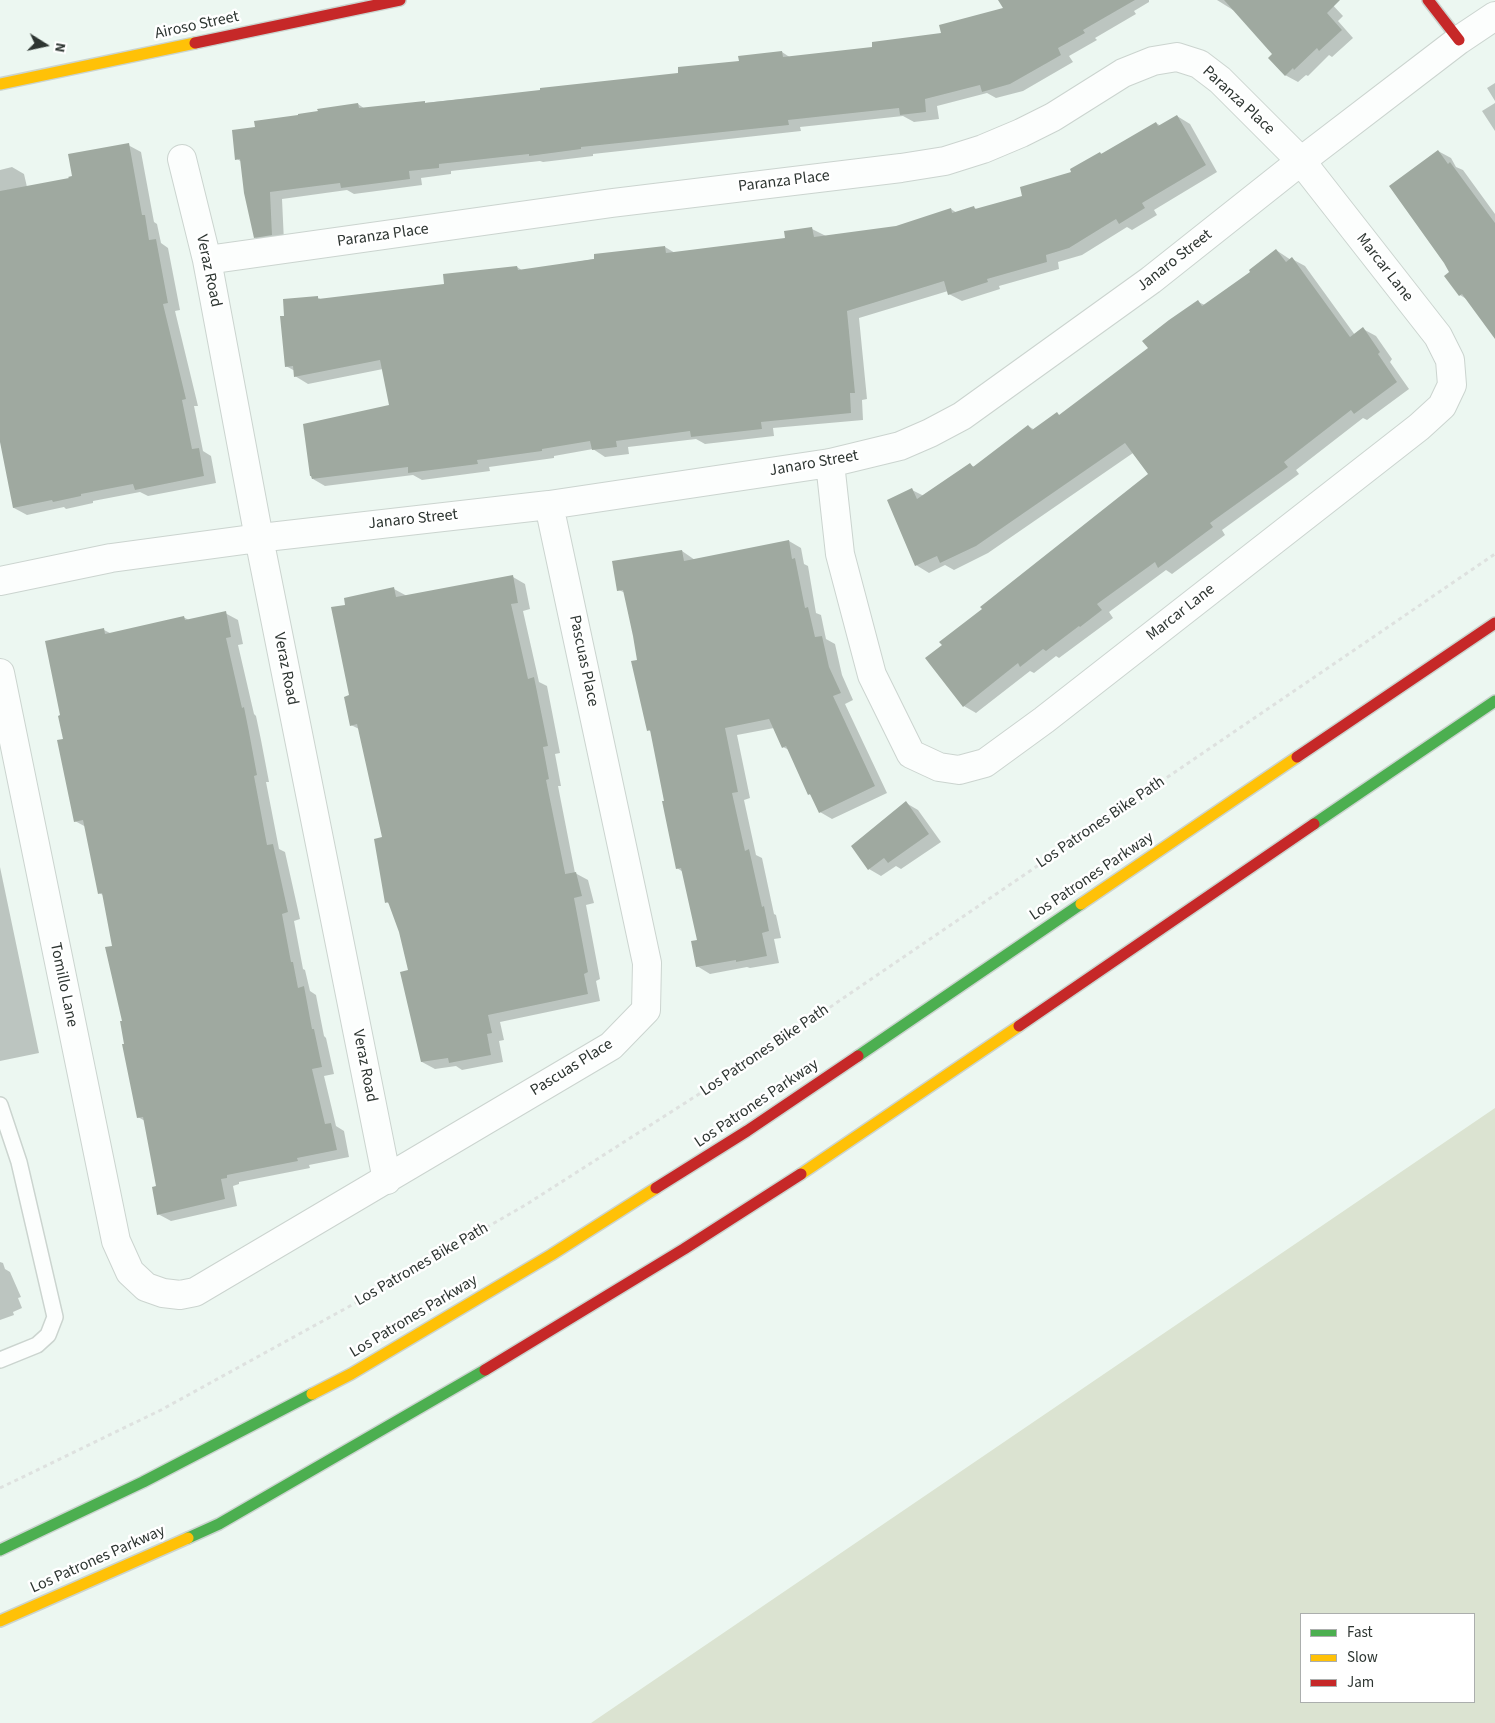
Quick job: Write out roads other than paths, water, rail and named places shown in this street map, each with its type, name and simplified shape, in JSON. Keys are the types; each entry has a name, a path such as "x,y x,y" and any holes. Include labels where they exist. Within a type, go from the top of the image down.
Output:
{"main road":[{"name":"Airoso Street","path":"0,84 400,0"},
{"path":"1428,0 1459,40"},
{"name":"Los Patrones Parkway","path":"0,1550 143,1482 351,1374 551,1255 748,1131 1495,623"},
{"name":"Los Patrones Parkway","path":"0,1621 219,1524 375,1436 531,1344 835,1152 1495,701"},
{"path":"105,1587 219,1524"}],"street":[{"name":"Janaro Street","path":"0,581 111,558 259,538 549,505 830,463 900,446 962,416 1152,280 1301,161 1459,40 1495,16"},
{"name":"Paranza Place","path":"207,260 612,203 892,170 946,161 983,149 1021,133 1053,117 1123,73 1152,61 1177,57 1199,64 1220,80 1301,161"},
{"name":"Veraz Road","path":"182,158 207,260 259,538 387,1180"},
{"name":"Marcar Lane","path":"830,463 840,554 872,676 910,754 939,767 959,770 985,763 1044,720 1411,433 1442,406 1452,385 1450,360 1438,336 1301,161"},
{"name":"Pascuas Place","path":"146,1287 163,1293 180,1295 195,1292 611,1046 646,1010 647,963 549,505"},
{"name":"Tomillo Lane","path":"0,673 116,1241 130,1272 146,1287"}],"lane":[{"path":"0,1105 19,1162 55,1317 48,1335 37,1345 0,1360"}]}
